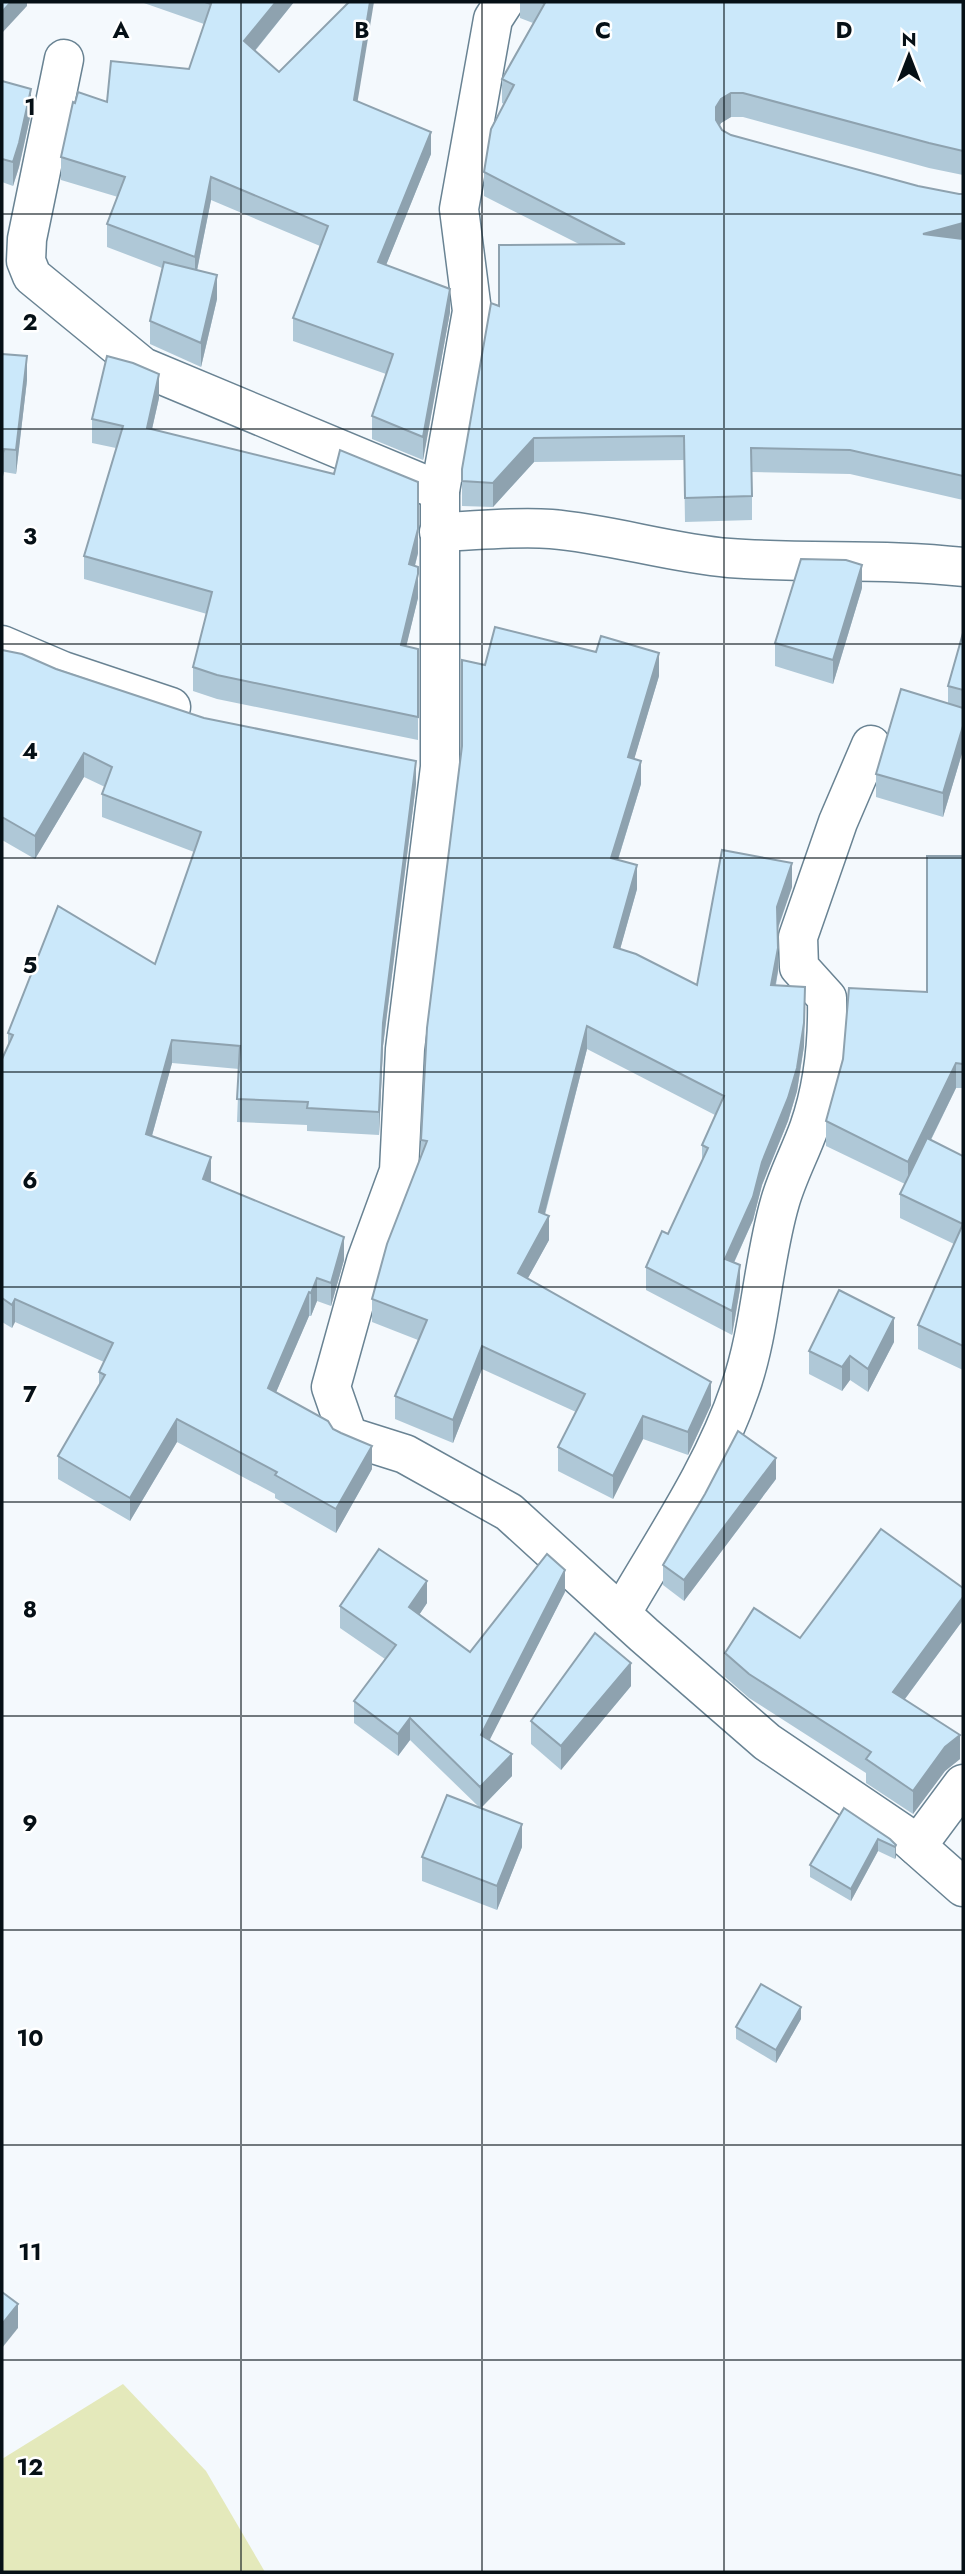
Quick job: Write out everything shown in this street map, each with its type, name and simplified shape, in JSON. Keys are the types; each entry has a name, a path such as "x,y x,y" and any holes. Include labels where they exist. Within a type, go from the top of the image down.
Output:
{"street":[{"path":"504,2 493,19 459,209 472,311 440,491 440,767 405,1049 399,1171 366,1261 331,1387 348,1436 405,1454 509,1512 767,1742 917,1846 963,1887"},
{"path":"64,59 26,239 26,261 32,276 143,367 440,491"},
{"path":"439,532 550,529 640,543 687,554 730,558 829,563 914,561 963,567"},
{"path":"2,645 63,671 199,716"},
{"path":"621,1614 718,1445 741,1388 752,1346 769,1239 783,1190 808,1129 821,1087 828,1040 827,998 799,967 798,937 838,822 871,745"},
{"path":"399,759 440,767"},
{"path":"917,1846 963,1784"}],"green space":[{"path":"123,2384 206,2471 265,2572 2,2572 2,2459"}],"building":[{"path":"2,2 11,2 2,12"},
{"path":"205,2 276,2 244,41 279,72 349,2 370,2 354,100 431,132 378,262 450,289 423,437 372,416 393,354 293,318 328,226 211,177 195,257 107,224 125,177 61,157 73,102 75,103 78,92 107,102 111,61 189,69 211,4"},
{"path":"541,2 963,2 963,151 743,93 731,93 721,99 716,107 716,120 722,130 731,135 918,186 963,194 963,223 923,234 963,239 963,476 850,450 751,448 752,496 685,498 684,436 534,438 493,483 462,481 491,303 499,306 499,245 625,244 484,172 491,129 514,85 502,79 545,3"},
{"path":"2,81 31,89 13,162 2,159"},
{"path":"164,262 217,275 201,343 150,321"},
{"path":"2,354 27,356 16,450 4,449 2,457"},
{"path":"107,356 159,374 147,428 334,474 340,450 418,482 418,529 409,564 418,567 418,574 401,645 418,649 418,717 217,675 193,667 212,592 84,556 123,426 92,419"},
{"path":"801,559 846,560 862,565 833,660 775,643"},
{"path":"495,627 596,652 601,636 659,653 628,757 641,761 611,858 637,865 614,947 636,954 697,985 722,850 792,863 777,907 778,948 771,985 805,987 804,1023 797,1068 788,1098 762,1162 753,1197 725,1259 740,1265 732,1311 646,1267 662,1231 668,1234 708,1148 702,1145 724,1096 587,1026 539,1212 549,1216 518,1273 711,1382 688,1432 643,1416 613,1476 558,1447 585,1394 482,1346 453,1420 395,1396 427,1320 372,1299 387,1244 427,1141 421,1140 427,1028 462,746 462,660 485,665"},
{"path":"963,633 963,690 948,686"},
{"path":"2,650 22,654 56,669 204,718 416,761 383,1023 379,1112 307,1108 308,1102 237,1099 240,1046 172,1040 146,1134 211,1157 203,1179 344,1237 331,1283 317,1278 268,1388 328,1421 333,1429 372,1446 336,1509 275,1475 277,1472 177,1419 130,1498 58,1456 105,1375 99,1372 113,1343 15,1299 12,1305 2,1298 2,1059 13,1035 8,1033 58,906 155,964 201,832 102,794 112,767 84,753 35,836 2,817"},
{"path":"901,689 963,708 963,726 943,793 876,774"},
{"path":"927,856 963,856 963,1064 956,1063 908,1162 826,1121 843,1059 849,988 927,992"},
{"path":"927,1138 963,1156 963,1224 900,1194"},
{"path":"963,1224 963,1346 918,1325"},
{"path":"839,1290 894,1318 868,1369 850,1356 842,1367 809,1351"},
{"path":"738,1431 776,1458 684,1580 663,1565"},
{"path":"881,1529 963,1588 963,1597 893,1692 960,1735 945,1747 913,1791 866,1759 871,1752 749,1674 725,1653 754,1608 800,1638"},
{"path":"379,1549 427,1581 409,1607 470,1652 547,1554 565,1570 481,1735 512,1754 480,1787 410,1718 398,1734 354,1701 396,1645 340,1606"},
{"path":"595,1633 631,1663 561,1746 531,1721"},
{"path":"447,1795 522,1824 497,1886 422,1857"},
{"path":"844,1808 896,1845 895,1847 878,1839 851,1889 810,1865"},
{"path":"761,1984 801,2007 776,2050 736,2027"},
{"path":"2,2292 18,2304 2,2324"}]}
